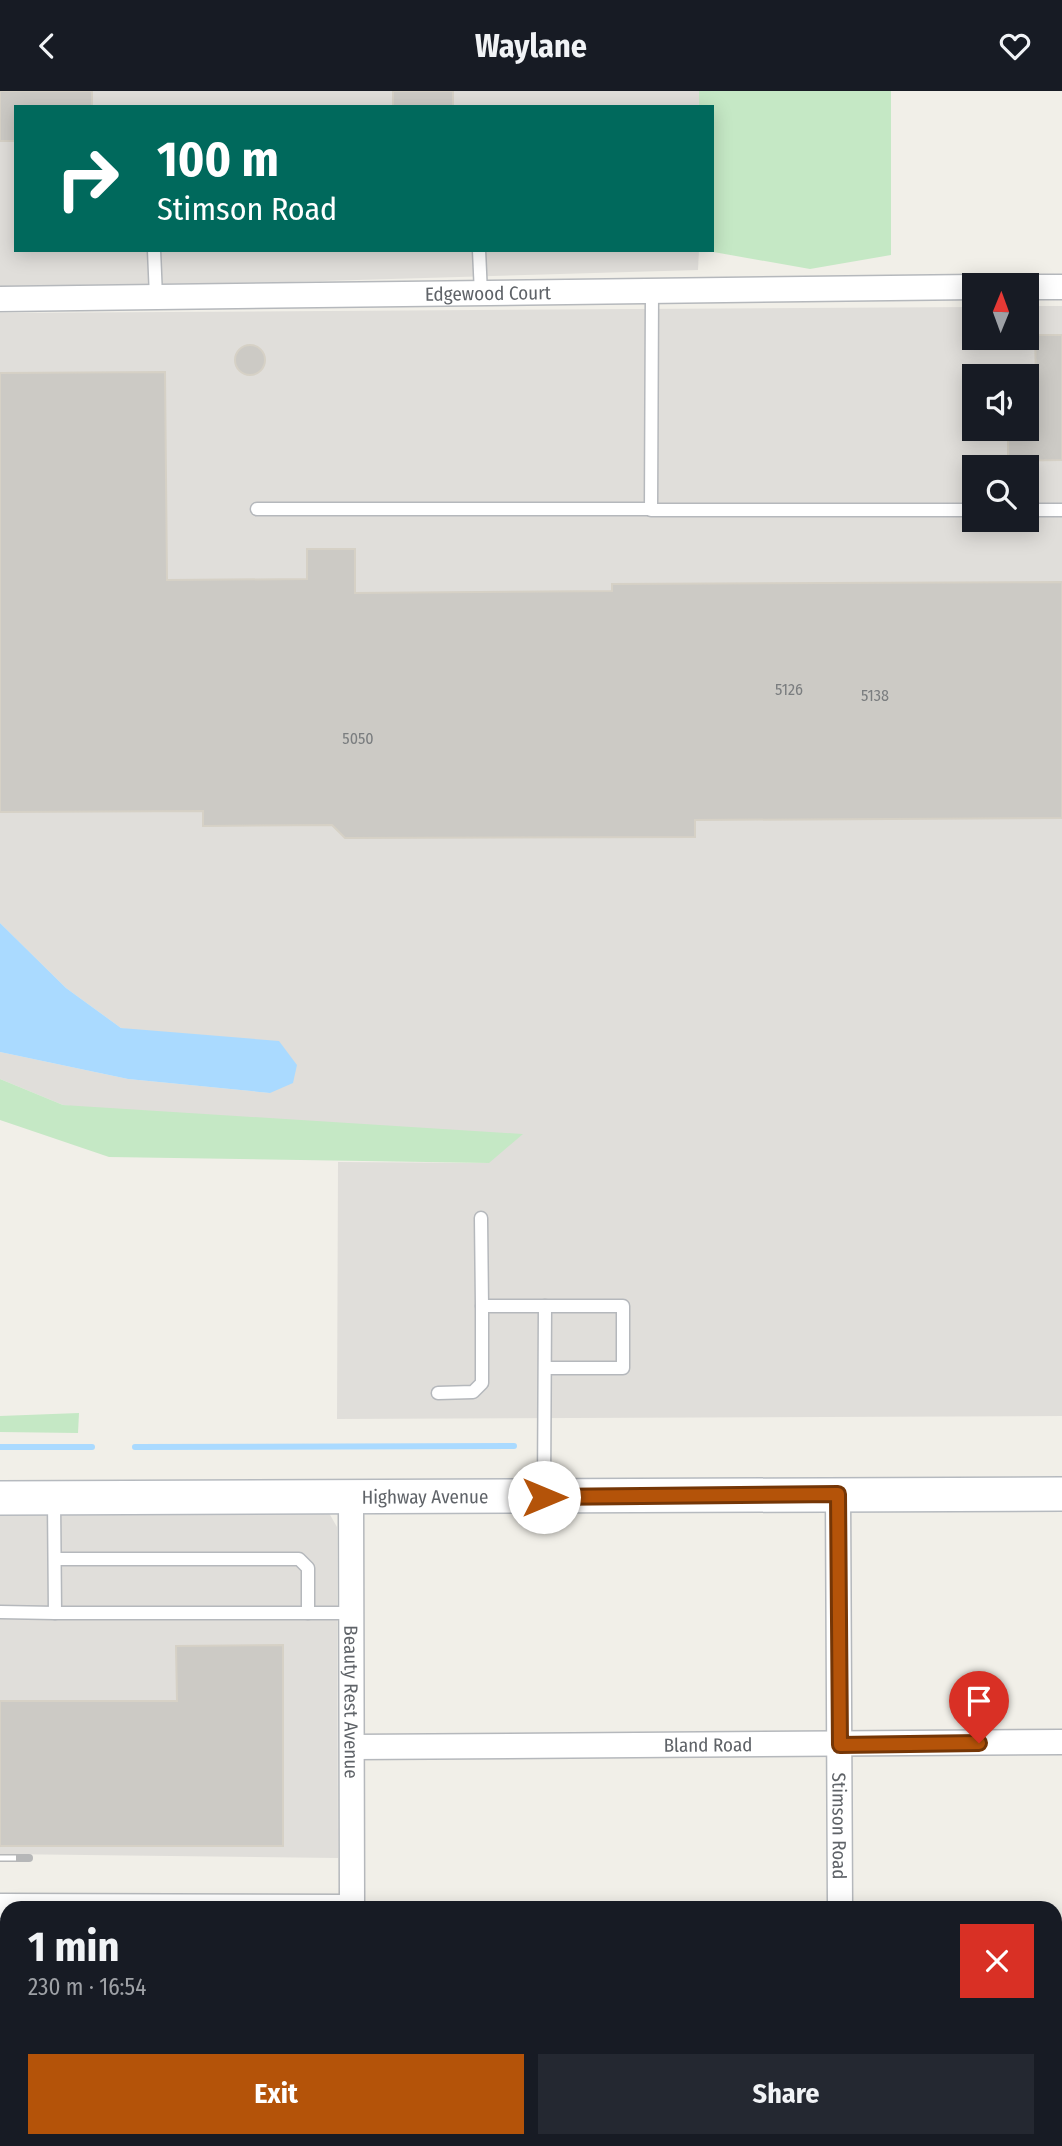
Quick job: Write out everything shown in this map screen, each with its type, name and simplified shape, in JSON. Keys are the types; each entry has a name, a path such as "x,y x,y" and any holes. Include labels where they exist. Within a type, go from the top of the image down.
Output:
{"street":[{"name":"Edgewood Court","path":"0,299 962,287"},
{"path":"1040,287 1062,288"},
{"name":"Stimson Road","path":"838,1494 840,1901"},
{"name":"Highway Avenue","path":"0,1498 1062,1494"},
{"name":"Beauty Rest Avenue","path":"351,1497 352,1901"},
{"name":"Bland Road","path":"353,1748 1062,1742"}],"lane":[{"path":"154,252 156,297"},
{"path":"479,252 481,294"},
{"path":"652,292 652,509"},
{"path":"257,509 962,510"},
{"path":"1039,510 1062,510"},
{"path":"438,1393 473,1392 482,1383 481,1218"},
{"path":"482,1306 623,1306 623,1368 545,1368"},
{"path":"544,1497 545,1306"},
{"path":"54,1498 55,1613"},
{"path":"55,1559 299,1559 308,1568 307,1613"},
{"path":"0,1612 352,1613"}],"shaded area":[{"path":"0,91 699,91 699,105 14,105 14,252 699,252 698,270 289,282 0,286"},
{"path":"1040,306 1062,306 1062,1416 337,1419 338,1162 489,1163 63,1105 0,1079 0,1052 128,1079 270,1093 144,1032 121,1028 66,988 0,923 0,313 962,307 962,350 1040,350"},
{"path":"316,1507 329,1513 337,1527 338,1858 0,1854 0,1508"}],"green space":[{"path":"699,91 891,91 891,255 810,269 713,252 714,105 699,105"},
{"path":"0,1079 63,1105 523,1134 489,1163 109,1157 0,1120"},
{"path":"79,1413 78,1433 0,1432 0,1416"}],"water":[{"path":"0,923 66,988 121,1028 279,1041 297,1065 293,1083 270,1093 128,1079 0,1052"}],"building":[{"path":"0,91 92,91 92,105 14,105 14,141 0,141"},
{"path":"393,91 453,91 453,105 393,105"},
{"path":"1040,335 1062,335 1062,460 1039,460 1039,455 1008,455 1008,441 1039,441 1039,364 1036,364 1035,350 1040,350"},
{"path":"250,345 261,349 265,360 261,371 250,375 239,371 235,360 239,349"},
{"path":"165,372 167,580 307,579 307,549 355,549 355,593 612,591 612,584 1062,582 1062,818 695,820 695,837 345,838 332,825 203,826 203,811 0,812 0,373"},
{"path":"283,1645 283,1846 0,1846 0,1701 177,1701 176,1646"}],"waterway":[{"path":"135,1447 514,1446"},
{"path":"0,1447 92,1447"}],"railway":[{"path":"0,1858 29,1858"}],"route":[{"path":"544,1497 838,1494 840,1745 979,1743"}]}
